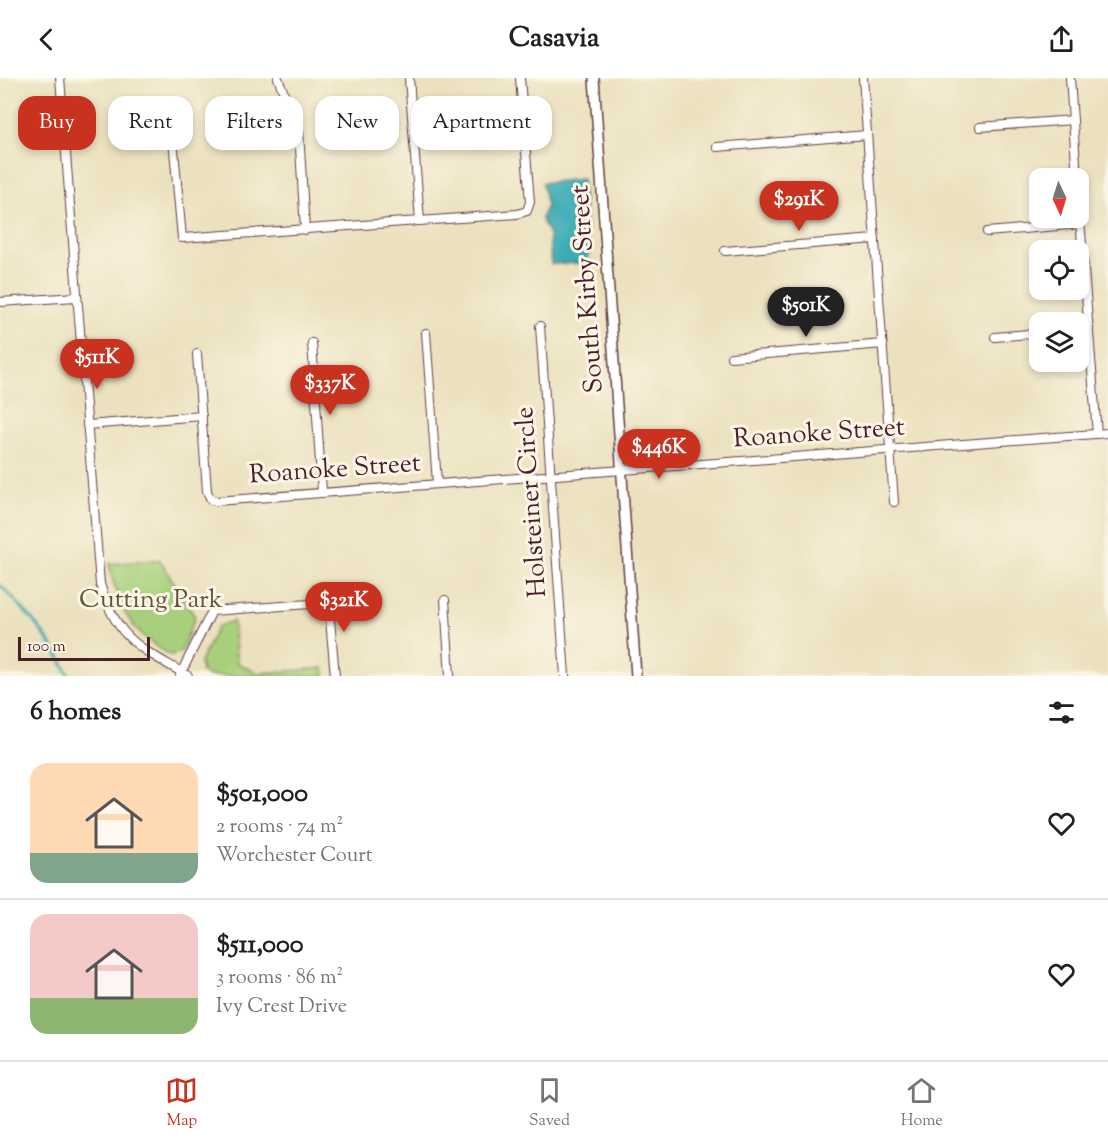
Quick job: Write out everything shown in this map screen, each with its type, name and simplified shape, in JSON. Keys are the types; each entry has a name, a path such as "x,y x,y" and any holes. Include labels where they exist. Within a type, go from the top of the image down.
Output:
{"street":[{"path":"60,78 98,564 106,602 115,620 137,646 183,675 212,611 324,603 329,608 335,676"},
{"path":"278,78 299,132 305,230"},
{"path":"409,78 420,221"},
{"path":"174,150 182,238 527,211 530,202 520,78"},
{"name":"South Kirby Street","path":"594,78 636,676"},
{"path":"863,78 894,502"},
{"path":"1070,78 1076,168"},
{"path":"980,127 1073,120"},
{"path":"717,147 867,135"},
{"path":"987,232 1034,228"},
{"path":"1081,228 1088,312"},
{"path":"725,251 875,239"},
{"path":"0,302 76,297"},
{"name":"Holsteiner Circle","path":"540,326 565,676"},
{"path":"1089,329 1097,434"},
{"path":"426,333 437,483"},
{"path":"995,337 1029,334"},
{"path":"312,343 322,492"},
{"path":"731,357 883,344"},
{"path":"87,425 202,416 197,354"},
{"name":"Roanoke Street","path":"202,416 207,491 211,500 1108,433"},
{"path":"445,600 450,676"}],"green space":[{"name":"Cutting Park","path":"160,560 195,617 181,652 171,655 145,638 128,617 117,593 109,564"},
{"name":"Cutting Park","path":"233,621 237,663 258,673 324,668 325,676 207,676 202,672 200,662 218,626"}],"water":[{"path":"582,179 589,263 551,264 549,235 541,218 547,206 542,183"}],"waterway":[{"path":"0,585 39,628 69,676"}]}
